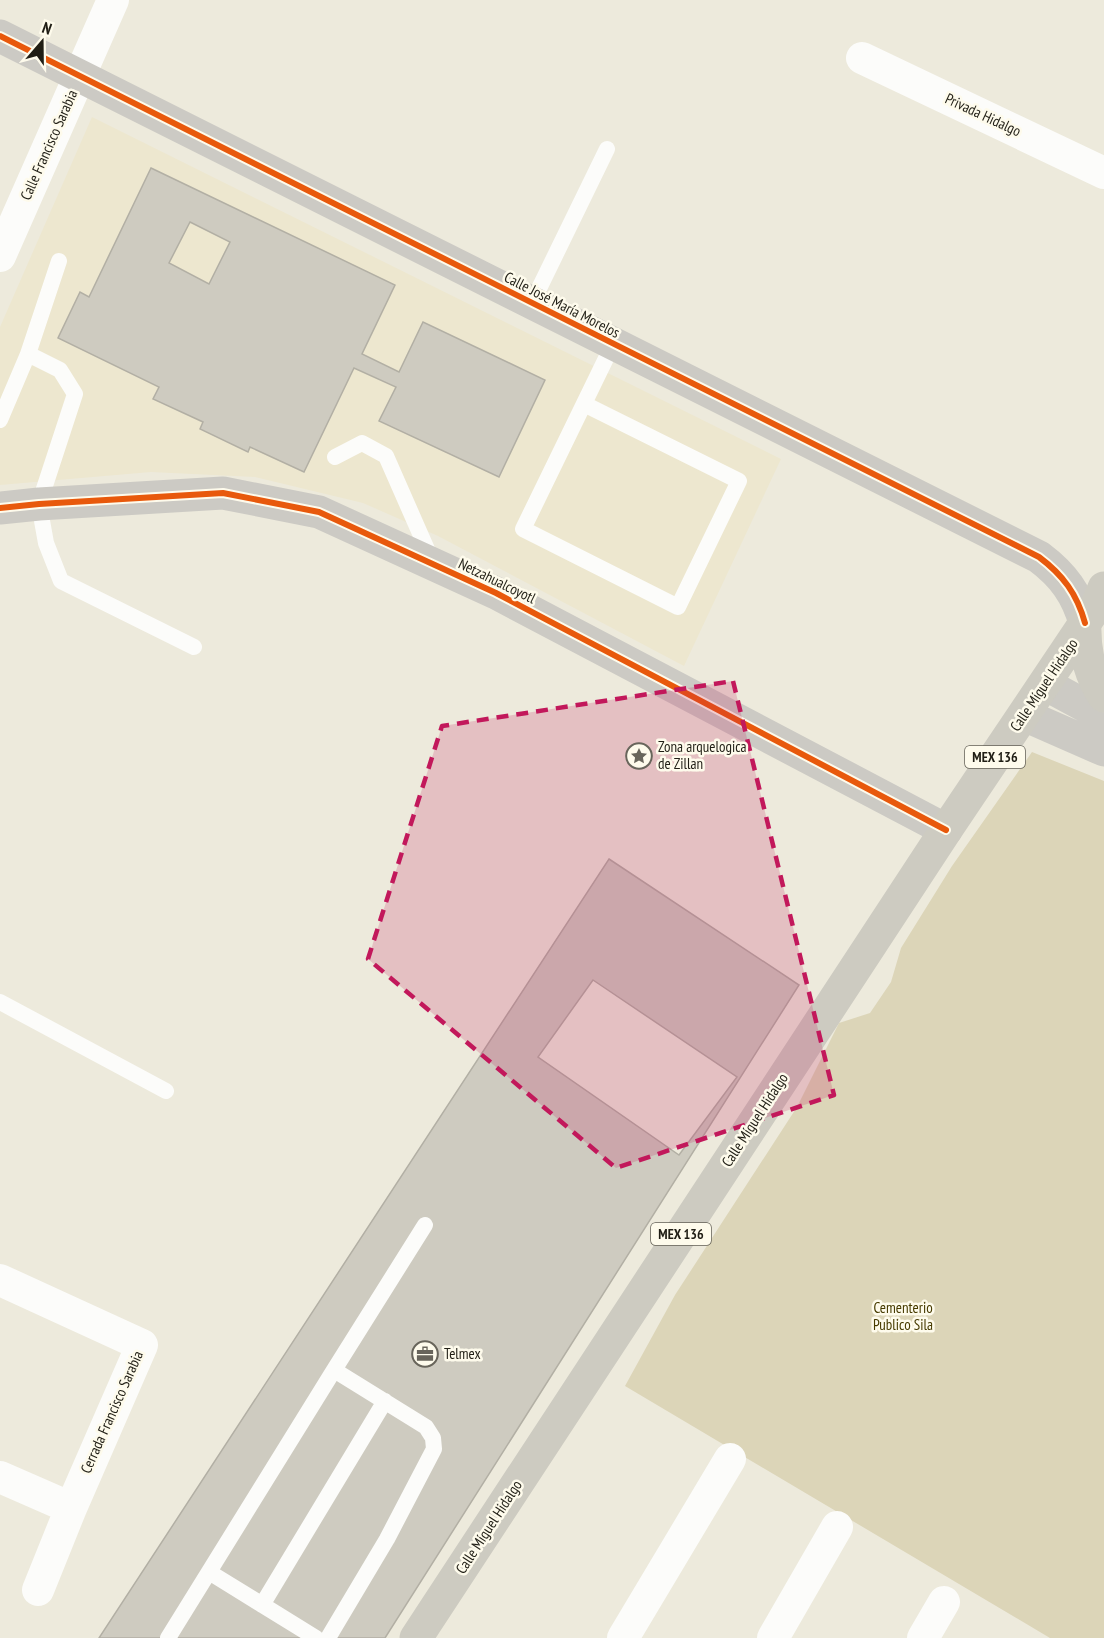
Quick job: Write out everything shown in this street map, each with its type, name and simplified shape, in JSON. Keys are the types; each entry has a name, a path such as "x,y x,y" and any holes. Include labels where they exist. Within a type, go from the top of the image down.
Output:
{"main road":[{"name":"Calle Míguel Hidalgo","path":"416,1638 1097,604"},
{"path":"1097,604 1086,652 1090,667 1104,696"}],"street":[{"name":"Calle Francisco Sarabia","path":"0,256 113,0"},
{"name":"Calle José María Morelos","path":"0,36 1039,557 1055,568 1067,583 1081,609 1097,604"},
{"name":"Privada Hidalgo","path":"862,58 1104,173"},
{"name":"Netzahualcoyotl","path":"0,508 223,493 319,512 496,593 946,830"},
{"path":"1045,684 1104,716"},
{"path":"1024,715 1104,750"},
{"name":"Cerrada Francisco Sarabia","path":"0,1280 142,1345 70,1508 38,1590"},
{"path":"623,1638 730,1459"},
{"path":"0,1478 70,1508"},
{"path":"773,1638 837,1527"},
{"path":"923,1638 944,1602"}],"lane":[{"path":"532,303 607,149"},
{"path":"0,420 28,354 58,261"},
{"path":"584,404 739,481 678,607 523,529 613,344"},
{"path":"28,354 60,370 75,394 39,504 46,543 61,581 194,647"},
{"path":"335,457 362,443 386,456 433,564"},
{"path":"0,1002 166,1091"},
{"path":"168,1638 425,1225"},
{"path":"328,1638 387,1539 434,1449 433,1438 426,1427 334,1370"},
{"path":"262,1605 386,1401"},
{"path":"209,1572 315,1638"}],"highlighted area":[{"path":"733,681 834,1095 616,1168 368,959 442,726"}],"shaded area":[{"path":"92,117 781,459 684,666 438,536 363,503 255,477 151,472 0,485 0,327"}],"green space":[{"name":"Cementerio Publico Sila","path":"1032,752 1104,781 1104,1638 1050,1638 625,1386 675,1295 797,1107 839,1023 870,1013 891,982 901,948 952,866"}],"building":[{"path":"151,168 395,285 362,354 399,372 423,322 545,380 499,477 379,421 396,387 354,368 304,472 250,447 248,452 200,429 203,422 153,399 159,387 58,338 80,292 89,297","holes":["190,222 230,242 209,284 169,263"]},
{"name":"Telmex","path":"609,859 799,985 385,1638 99,1638"},
{"path":"593,980 737,1077 679,1155 538,1057"}],"cycle path":[{"path":"0,36 1039,557 1068,586 1078,603 1085,623"},
{"path":"0,508 223,493 319,512 496,593 946,830"}],"place":[{"name":"Zona arquelogica de Zillan","path":"639,756"},
{"name":"Telmex","path":"425,1354"}]}
